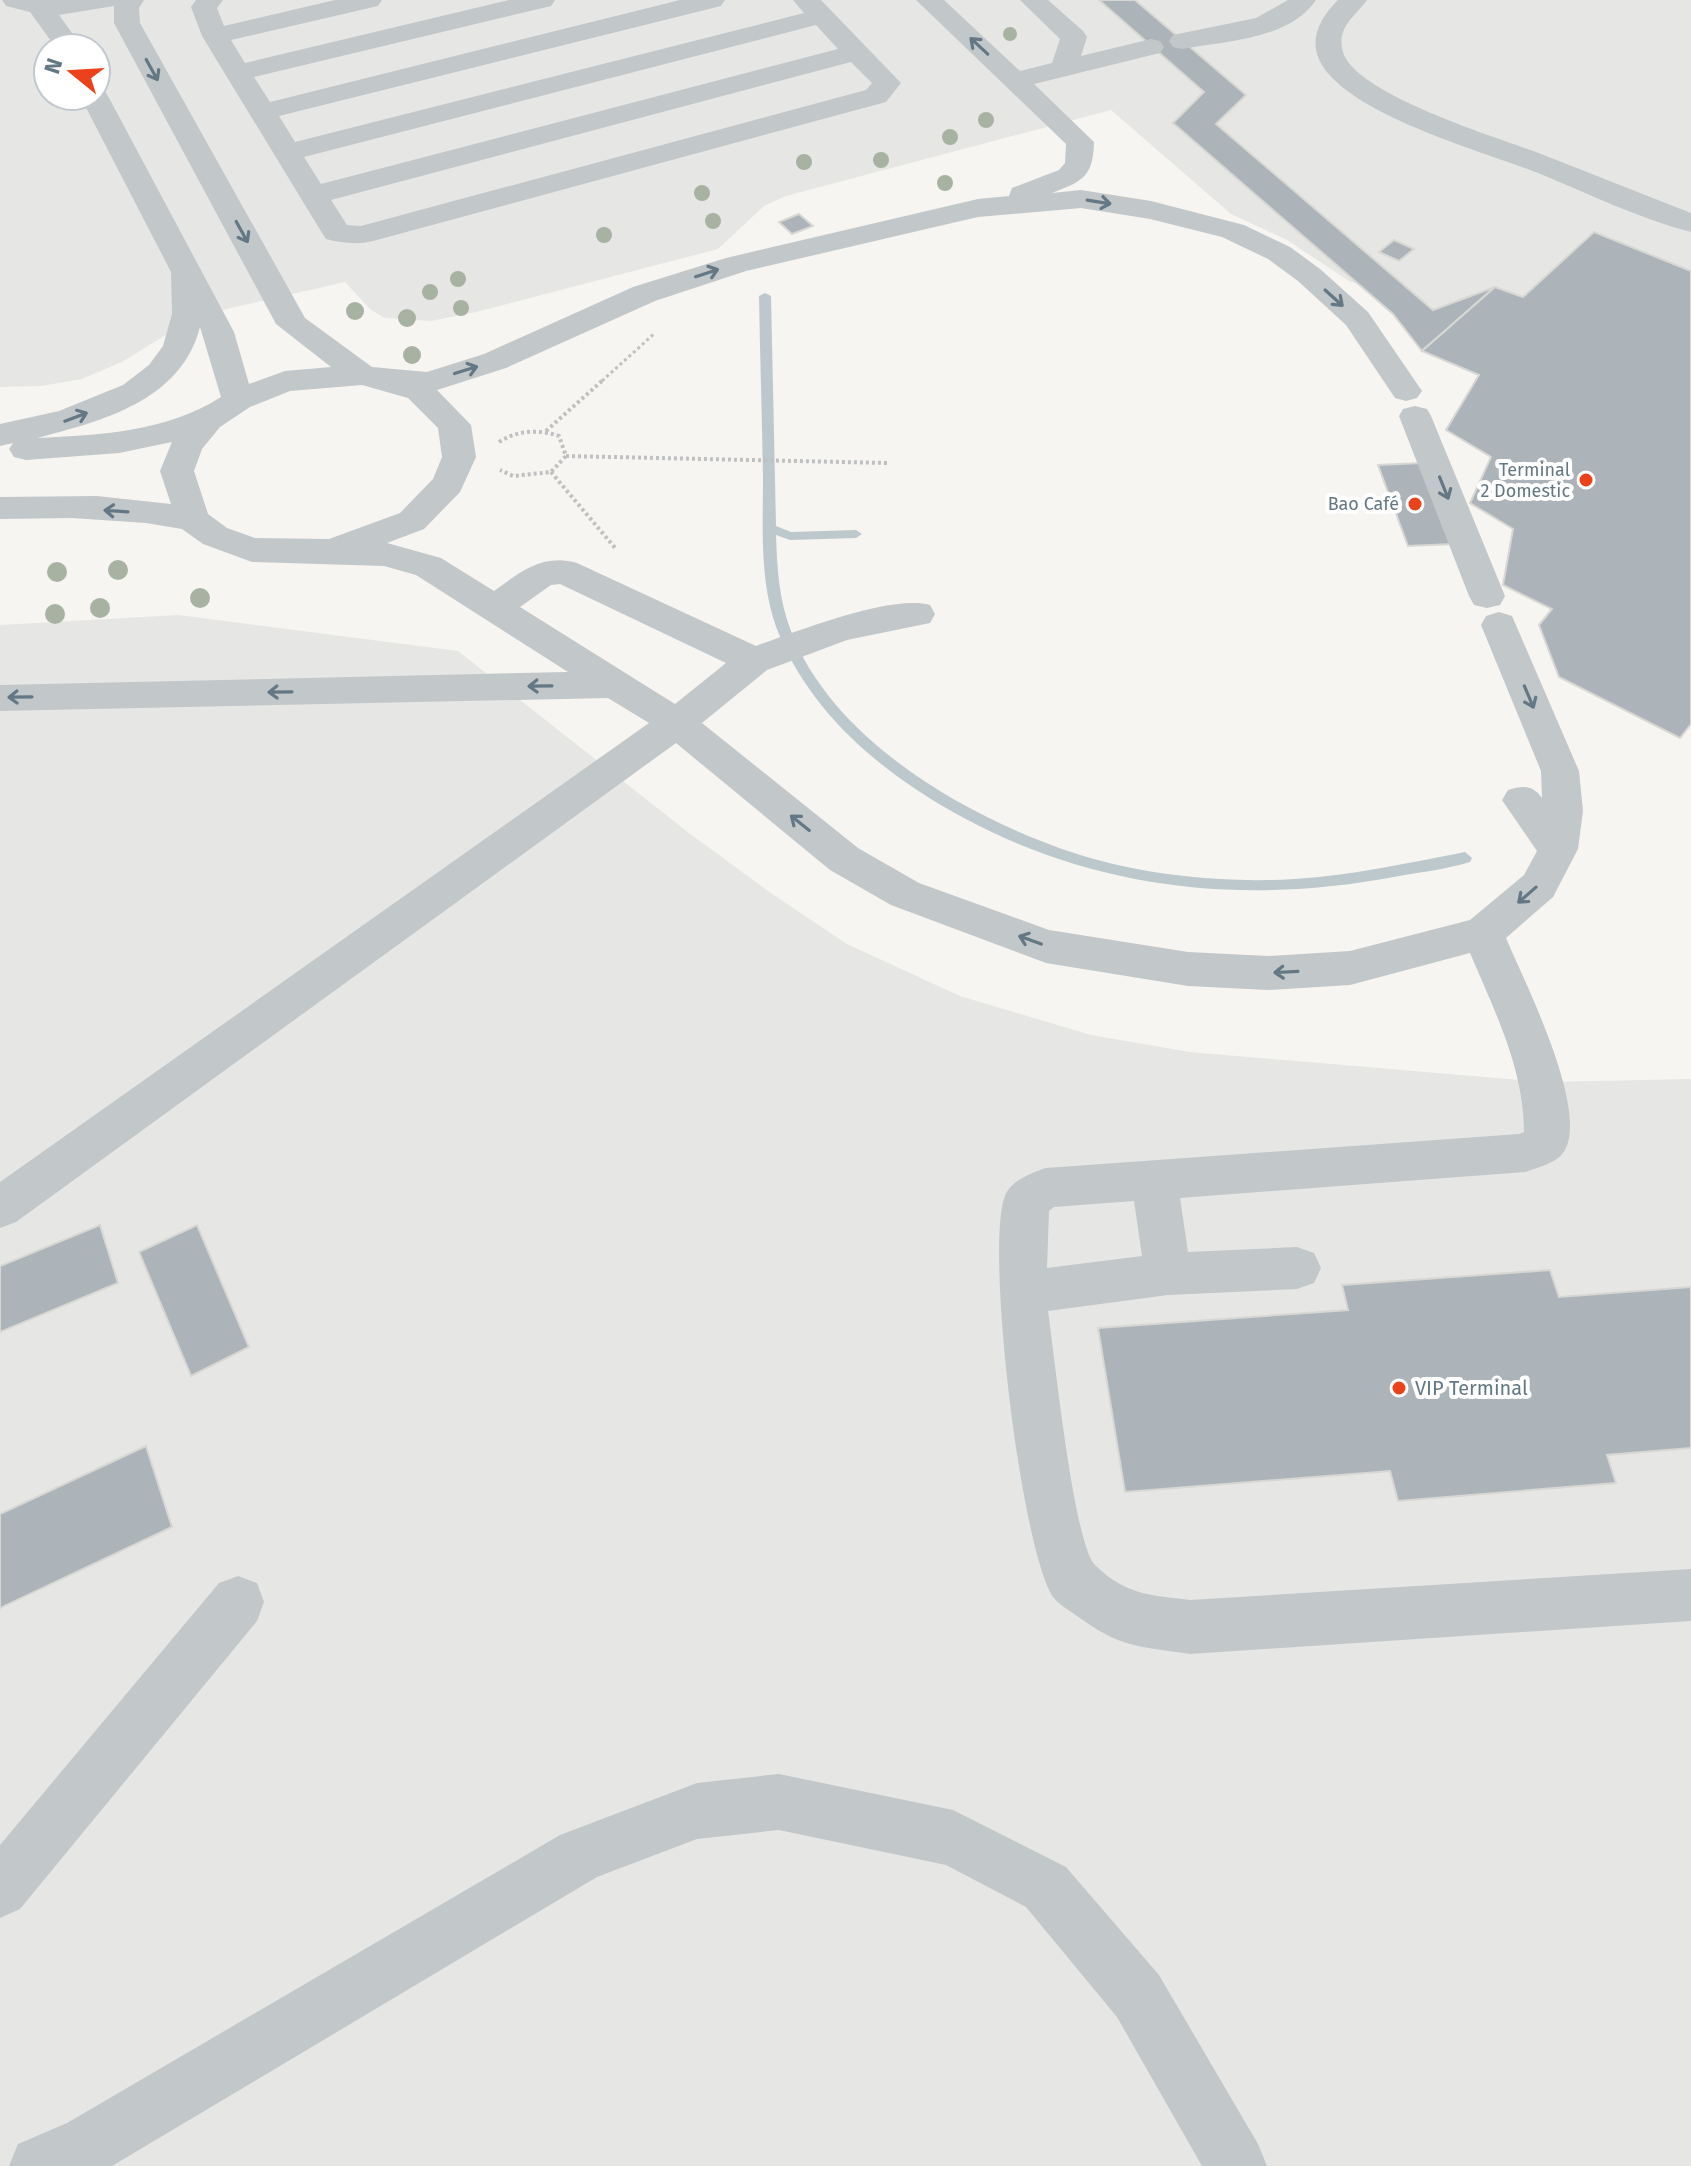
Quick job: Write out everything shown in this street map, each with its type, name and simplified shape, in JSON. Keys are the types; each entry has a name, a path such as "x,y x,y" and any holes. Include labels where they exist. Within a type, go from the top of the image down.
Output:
{"street":[{"path":"27,4 73,9 106,0"},
{"path":"131,0 126,8 127,23 292,324 376,378 419,391 454,425 459,457 448,484 412,521 332,551"},
{"path":"210,0 204,7 215,36 337,233 362,235 631,163 876,96 887,83 814,8 569,82 289,152"},
{"path":"215,36 369,0"},
{"path":"240,72 503,4 542,0"},
{"path":"262,112 712,0"},
{"path":"0,450 113,444 171,434 208,420 238,400 285,381 376,378 429,382 495,361 644,294 737,264 978,208 1069,176 1079,165 1080,142 929,0"},
{"path":"1033,0 1074,37 1065,65"},
{"path":"1182,41 1265,24 1296,10 1303,0"},
{"path":"1354,0 1332,21 1327,43 1335,64 1355,84 1405,110 1691,223"},
{"path":"27,4 54,32"},
{"path":"503,4 569,82 631,163"},
{"path":"1015,80 1065,65 1151,47"},
{"path":"315,195 857,52"},
{"path":"102,112 218,332 238,400"},
{"path":"0,508 41,506 164,514 193,520 215,536 252,550 384,554 428,566 677,723 844,859 905,894 1046,946 1188,969 1268,973 1350,968 1483,933 1539,886 1558,849 1563,811 1560,771 1410,403 1357,319 1279,253 1233,231 1151,210 1081,199 978,208"},
{"path":"0,435 59,424 130,396 160,374 182,346 190,300 180,260"},
{"path":"193,520 177,471 186,446 208,420"},
{"path":"494,608 542,574 564,571 777,653"},
{"path":"0,1208 777,653 841,629 917,614"},
{"path":"0,698 618,684"},
{"path":"1522,800 1558,849"},
{"path":"1483,933 1544,1082 1548,1119 1546,1142 1525,1153 1046,1188 1026,1201 1022,1293 1053,1524 1072,1580 1124,1618 1190,1627 1691,1595"},
{"path":"1154,1178 1168,1274"},
{"path":"1022,1293 1168,1274 1297,1268"},
{"path":"0,1889 238,1602"},
{"path":"40,2166 89,2145 580,1855 697,1811 779,1802 953,1838 1046,1887 1138,1996 1236,2166"}],"path":[{"path":"546,431 663,326"},
{"path":"496,445 509,435 546,431 559,436 566,456"},
{"path":"497,457 498,469 513,476 551,472 566,456 888,463"}],"shaded area":[{"path":"0,0 1691,0 1691,724 1680,738 1559,677 1539,625 1552,609 1503,585 1513,529 1470,503 1491,457 1446,430 1479,375 1423,351 1492,288 1433,310 1349,281 1287,240 1231,214 1111,110 786,196 764,206 718,249 476,312 431,321 385,318 371,310 345,282 213,312 177,328 122,362 82,379 41,386 0,387"},
{"path":"179,615 458,651 689,833 768,891 847,944 960,996 1091,1035 1190,1052 1544,1082 1691,1079 1691,2166 0,2166 0,625"}],"building":[{"path":"1099,0 1135,0 1246,95 1216,124 1433,310 1495,287 1422,351 1393,314 1173,123 1204,92"},
{"path":"799,214 813,226 792,234 779,222"},
{"name":"Terminal 2 Domestic","path":"1594,232 1691,271 1691,724 1680,738 1559,677 1539,625 1552,609 1503,585 1513,529 1470,503 1491,457 1446,430 1479,375 1422,351 1495,287 1523,297"},
{"path":"1394,240 1414,249 1399,261 1379,252"},
{"name":"Bao Café","path":"1421,463 1453,544 1408,546 1378,465"},
{"path":"100,1225 118,1283 0,1332 0,1266"},
{"path":"197,1225 249,1347 191,1376 139,1252"},
{"name":"VIP Terminal","path":"1550,1270 1559,1297 1691,1287 1691,1448 1607,1455 1616,1483 1398,1501 1390,1471 1125,1492 1098,1328 1348,1310 1342,1285"},
{"path":"146,1446 172,1527 0,1608 0,1514"}],"waterway":[{"path":"765,296 770,540 772,578 779,615 805,673 833,710 866,743 904,774 944,800 1029,843 1071,858 1141,875 1246,886 1293,885 1367,876 1465,858"},
{"path":"770,528 790,536 856,534"}],"place":[{"name":"Terminal 2 Domestic","path":"1586,480"},
{"name":"Bao Café","path":"1415,504"},
{"name":"VIP Terminal","path":"1399,1388"}]}
